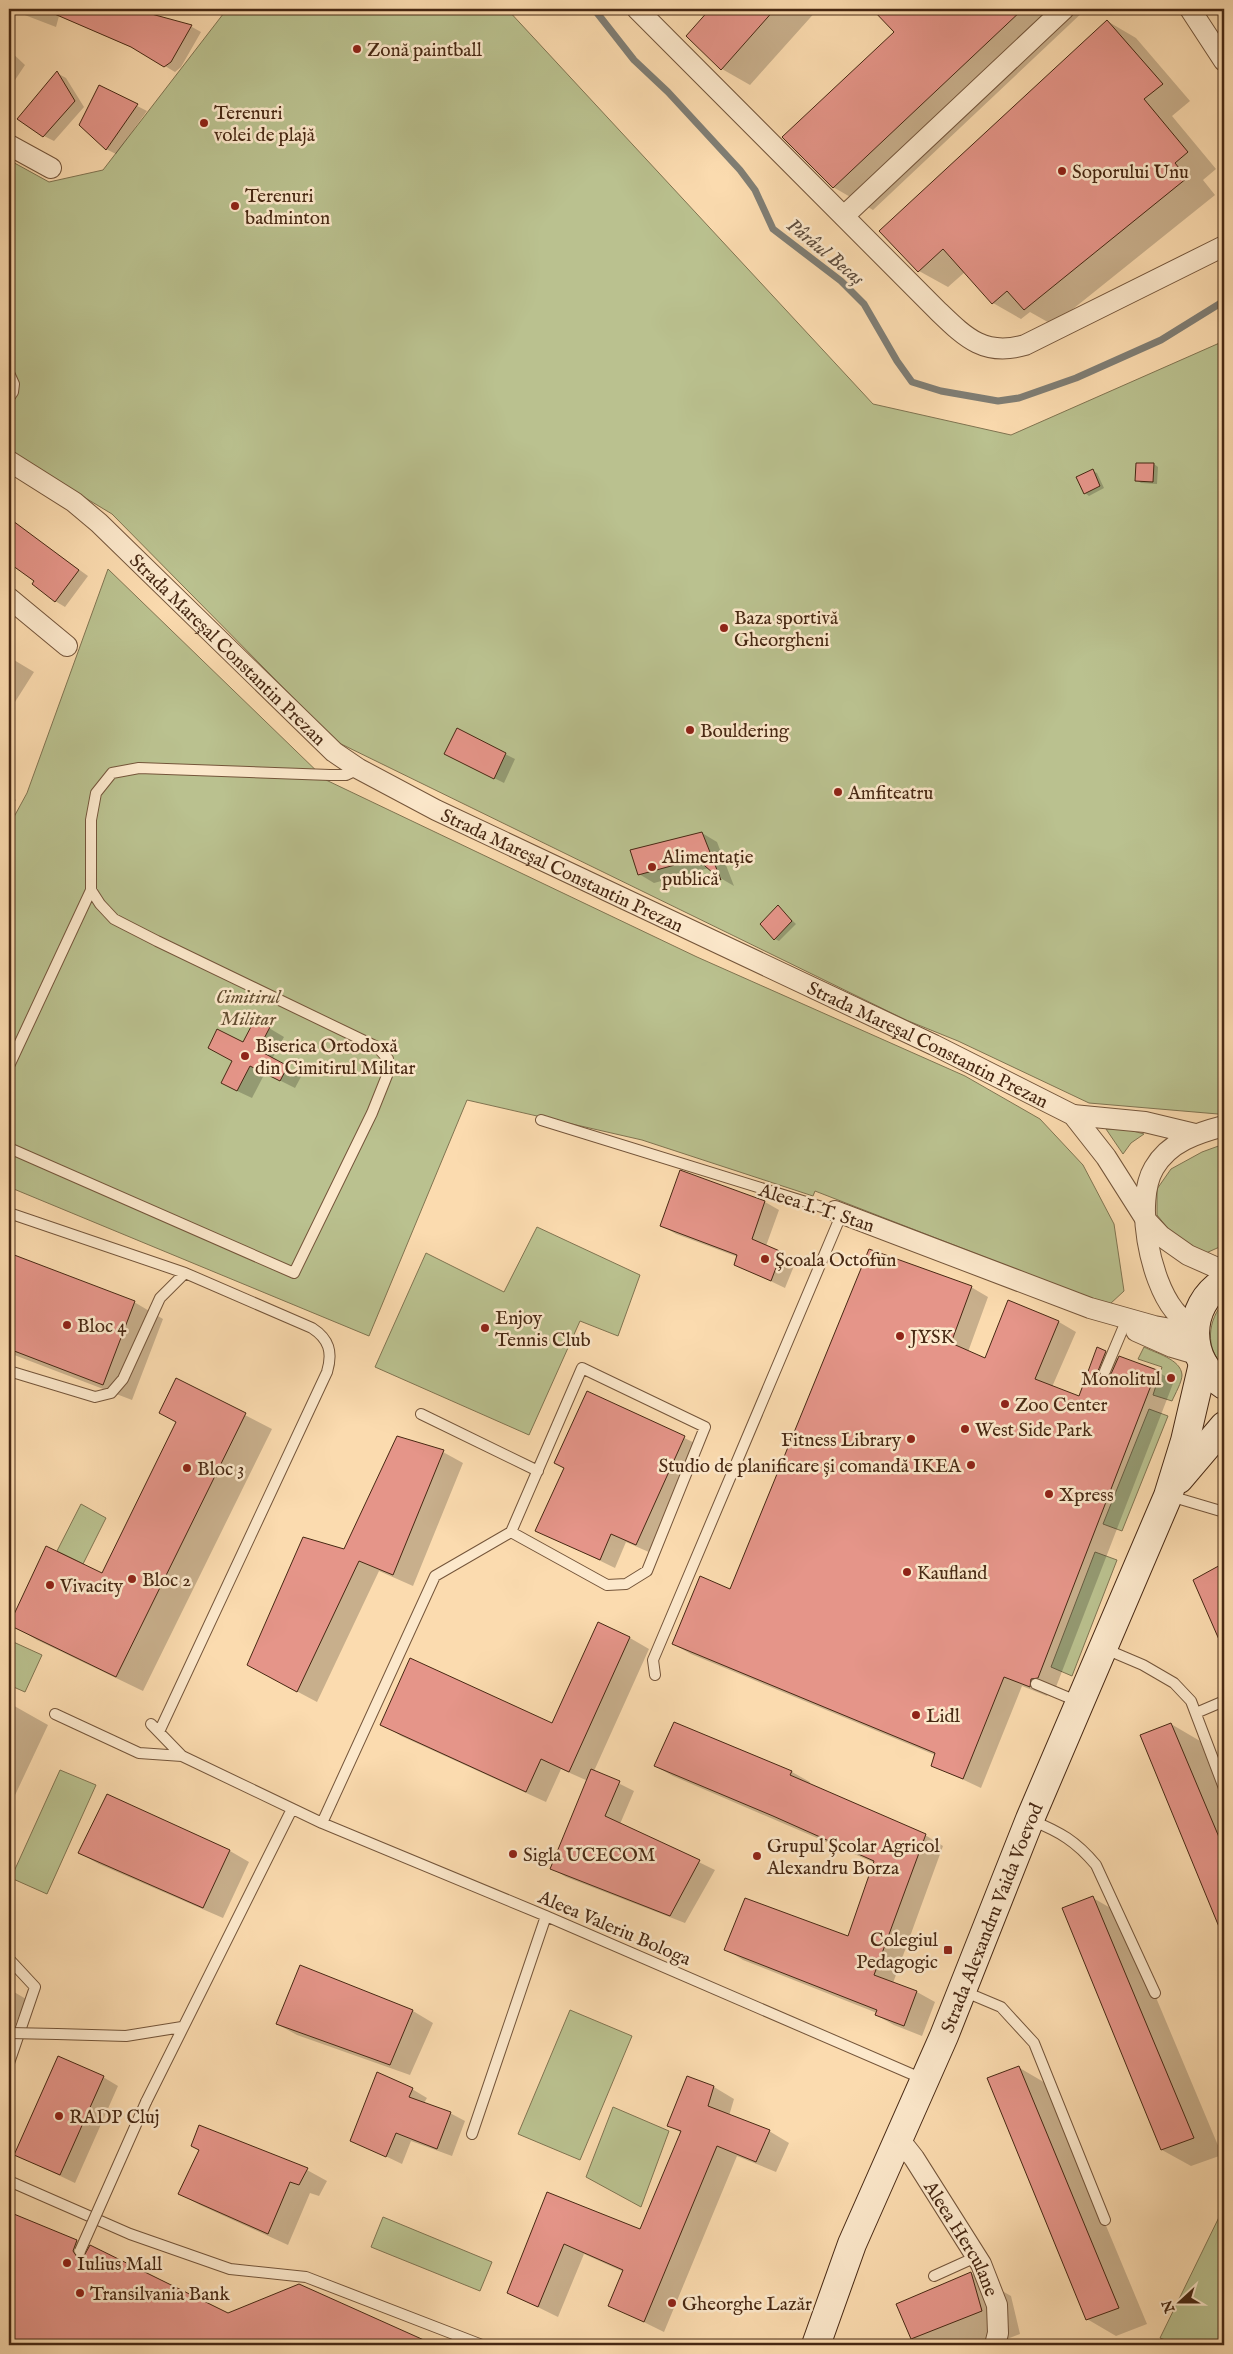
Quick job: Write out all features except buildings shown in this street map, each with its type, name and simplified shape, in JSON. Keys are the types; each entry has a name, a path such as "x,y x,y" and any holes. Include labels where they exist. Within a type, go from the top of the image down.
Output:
{"main road":[{"name":"Strada Alexandru Vaida Voevod","path":"816,2345 852,2244 962,1991 1079,1702 1169,1493 1185,1441 1202,1304 1210,1293 1224,1282"},
{"path":"1198,1345 1215,1379 1224,1385"},
{"name":"Strada Alexandru Vaida Voevod","path":"1169,1493 1224,1426"}],"street":[{"path":"844,216 1064,9"},
{"path":"1190,9 1224,61"},
{"path":"645,12 960,332 982,346 997,349 1020,347 1224,246"},
{"path":"9,145 50,168"},
{"name":"Strada Mareșal Constantin Prezan","path":"9,461 74,502 99,523 334,752 358,769 436,810 934,1045 1073,1115 1106,1157 1146,1220 1161,1236 1188,1255 1224,1271"},
{"path":"9,598 67,646"},
{"path":"1073,1115 1145,1122 1195,1134"},
{"path":"1146,1220 1146,1186 1154,1168 1175,1145 1195,1134 1224,1126"},
{"name":"Aleea I. T. Stan","path":"839,1212 1090,1308 1154,1326 1198,1345"},
{"name":"Strada Mareșal Constantin Prezan","path":"1146,1220 1150,1253 1164,1293 1198,1345"},
{"name":"Aleea I. T. Stan","path":"1090,1308 1124,1326 1172,1347 1198,1345"},
{"name":"Aleea Herculane","path":"899,2138 914,2158 976,2257 997,2305 998,2333 995,2345"}],"lane":[{"path":"9,373 14,384 14,392 9,398"},
{"path":"9,1066 91,890 91,820 96,793 112,773 140,768 330,776 346,775 358,769"},
{"path":"9,1148 294,1273 372,1113 388,1073 388,1059 377,1047 114,919 100,904 91,890"},
{"name":"Aleea I. T. Stan","path":"541,1120 839,1212"},
{"path":"655,1675 653,1660 839,1212"},
{"path":"9,1213 185,1273 312,1328 323,1336 330,1346 331,1359 327,1372 159,1732"},
{"path":"9,1371 95,1397 111,1393 123,1379 160,1298 185,1273"},
{"path":"1105,1371 1124,1326"},
{"path":"322,1823 435,1576 510,1532 582,1368 705,1428 646,1571 626,1584 607,1585 510,1532"},
{"path":"421,1414 538,1471"},
{"path":"1169,1493 1224,1512"},
{"path":"1102,1648 1143,1665 1174,1683 1191,1701 1224,1788"},
{"path":"1036,1684 1079,1702"},
{"path":"1196,1713 1224,1701"},
{"path":"55,1714 139,1753 182,1756"},
{"path":"151,1724 182,1756"},
{"name":"Aleea Valeriu Bologa","path":"182,1756 322,1823 546,1916 924,2079"},
{"path":"80,2251 146,2102 292,1809"},
{"path":"1030,1820 1065,1835 1081,1847 1096,1864 1155,1993"},
{"path":"472,2134 546,1916"},
{"path":"9,1959 36,1987 9,2063"},
{"path":"962,1991 1001,2008 1034,2043 1105,2220"},
{"path":"9,2033 126,2036 182,2027"},
{"path":"9,2181 130,2234 230,2269 306,2278 482,2345"},
{"path":"934,2276 976,2257"}],"green space":[{"name":"Baza sportivă Gheorgheni","path":"227,9 507,9 873,404 1011,435 1224,341 1224,1113 1089,1103 958,1041 906,1020 337,742 112,514 9,452 9,160 49,182 103,170"},
{"name":"Cimitirul Militar","path":"108,569 326,780 697,957 965,1076 1040,1119 1083,1165 1114,1224 1124,1291 1110,1304 1090,1298 815,1191 813,1196 642,1140 467,1100 369,1336 9,1187 9,826 27,793"},
{"path":"1106,1129 1126,1129 1144,1134 1131,1143 1123,1154"},
{"path":"1224,1144 1224,1245 1206,1253 1182,1246 1157,1215 1157,1189 1171,1169 1202,1152"},
{"name":"Enjoy Tennis Club","path":"537,1227 640,1275 618,1336 580,1321 529,1435 375,1367 426,1253 504,1292"},
{"path":"1224,1302 1224,1366 1213,1351 1210,1334 1214,1317"},
{"path":"1144,1347 1161,1354 1181,1369 1181,1381 1172,1401 1153,1395 1162,1367 1138,1359"},
{"path":"1149,1409 1168,1416 1122,1531 1103,1524"},
{"name":"Vivacity","path":"81,1504 106,1518 83,1564 57,1551"},
{"path":"1095,1552 1117,1560 1072,1676 1051,1667"},
{"path":"9,1640 42,1655 25,1692 9,1685"},
{"path":"60,1770 96,1785 47,1894 11,1878"},
{"path":"570,2010 632,2036 580,2160 518,2134"},
{"path":"613,2107 669,2131 641,2207 586,2177"},
{"path":"1224,2207 1224,2345 1178,2345 1160,2338"},
{"path":"383,2217 492,2262 480,2291 371,2247"}],"waterway":[{"name":"Pârâul Becaș","path":"594,9 634,60 668,92 740,170 755,190 773,229 841,281 864,304 897,361 912,382 941,391 998,401 1019,398 1076,378 1161,340 1224,301"}],"place":[{"name":"Zonă paintball","path":"357,49"},
{"name":"Terenuri volei de plajă","path":"204,123"},
{"name":"Soporului Unu","path":"1062,171"},
{"name":"Terenuri badminton","path":"235,206"},
{"name":"Baza sportivă Gheorgheni","path":"724,628"},
{"name":"Bouldering","path":"690,730"},
{"name":"Amfiteatru","path":"838,792"},
{"name":"Alimentație publică","path":"652,867"},
{"name":"Biserica Ortodoxă din Cimitirul Militar","path":"245,1056"},
{"name":"Școala Octofun","path":"765,1259"},
{"name":"Bloc 4","path":"67,1325"},
{"name":"Enjoy Tennis Club","path":"485,1328"},
{"name":"JYSK","path":"900,1336"},
{"name":"Monolitul","path":"1171,1378"},
{"name":"Zoo Center","path":"1005,1404"},
{"name":"West Side Park","path":"965,1429"},
{"name":"Fitness Library","path":"911,1439"},
{"name":"Studio de planificare și comandă IKEA","path":"971,1465"},
{"name":"Bloc 3","path":"187,1468"},
{"name":"Xpress","path":"1049,1494"},
{"name":"Kaufland","path":"907,1572"},
{"name":"Bloc 2","path":"132,1579"},
{"name":"Vivacity","path":"50,1585"},
{"name":"Lidl","path":"916,1715"},
{"name":"Sigla UCECOM","path":"513,1854"},
{"name":"Grupul Școlar Agricol Alexandru Borza","path":"757,1856"},
{"name":"Colegiul Pedagogic","path":"948,1950"},
{"name":"RADP Cluj","path":"59,2116"},
{"name":"Iulius Mall","path":"67,2263"},
{"name":"Transilvania Bank","path":"80,2293"},
{"name":"Gheorghe Lazăr","path":"672,2303"}]}
